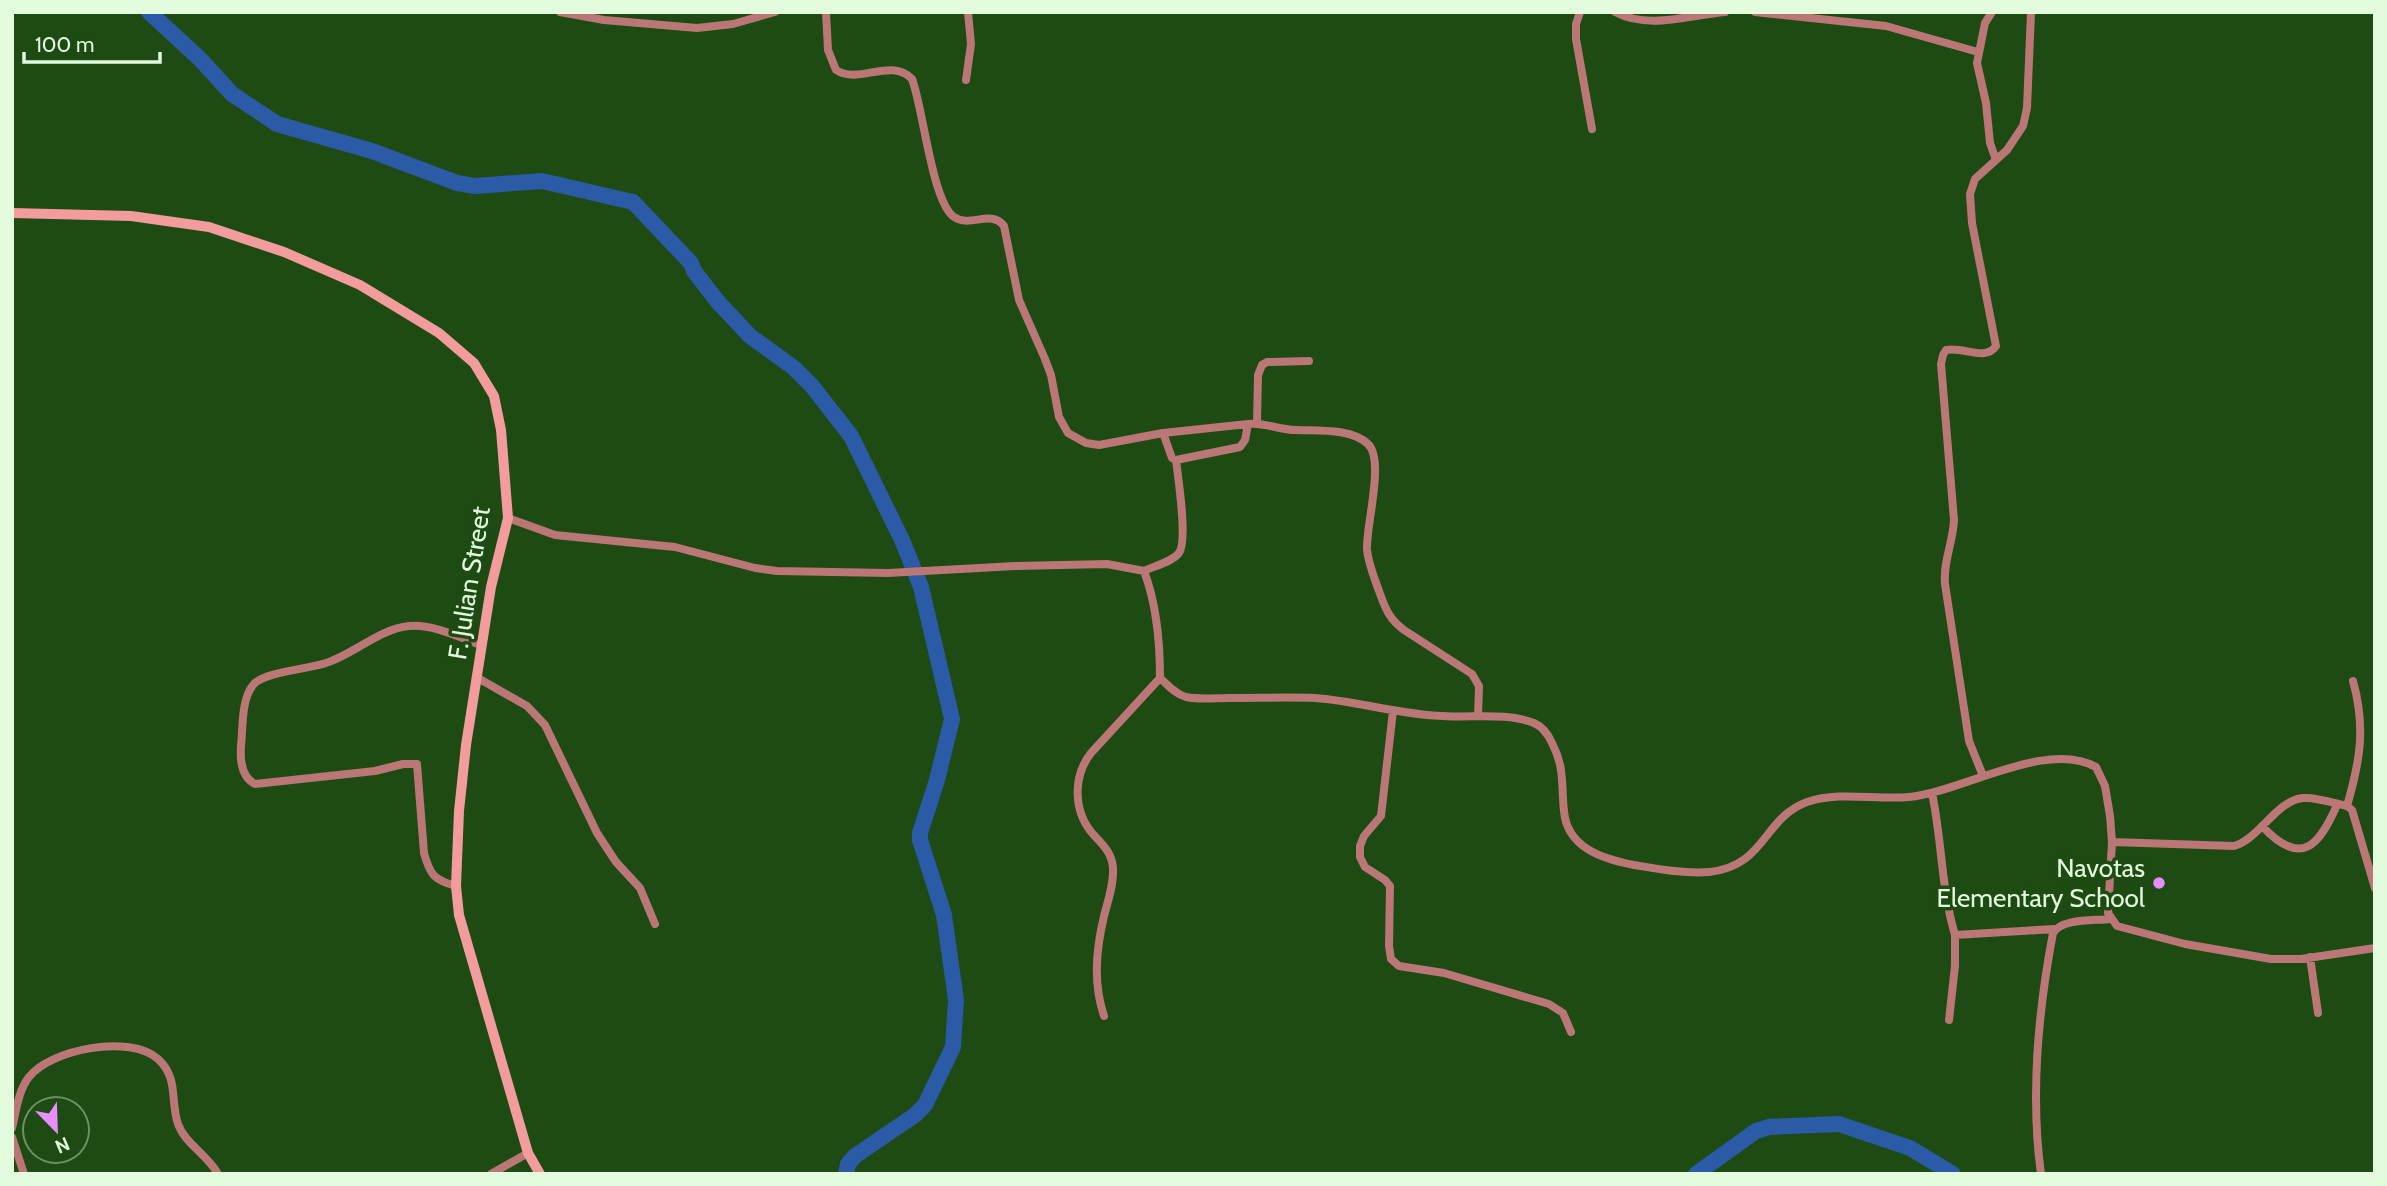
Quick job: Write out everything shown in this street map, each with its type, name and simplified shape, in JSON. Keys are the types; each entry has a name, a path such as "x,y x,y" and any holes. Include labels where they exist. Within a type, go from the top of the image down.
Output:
{"street":[{"path":"560,12 593,19 697,28 733,24 775,12"},
{"path":"826,12 828,50 836,70 850,75 897,71 906,73 912,79 933,170 950,212 961,220 991,219 1004,226 1018,300 1045,359 1059,417 1068,433 1086,443 1099,445 1163,433 1253,423 1289,430 1343,433 1369,445 1373,451 1376,470 1370,511 1368,558 1385,611 1393,622 1404,630 1472,674 1479,686 1478,716"},
{"path":"966,80 971,44 968,12"},
{"path":"1580,12 1576,24 1576,39 1592,129"},
{"path":"1615,12 1630,19 1650,21 1725,12"},
{"path":"1755,12 1886,26 1978,52"},
{"path":"1992,12 1985,23 1977,68 1986,103 1990,143 1996,160"},
{"path":"1983,776 1969,741 1945,584 1944,563 1954,538 1954,520 1941,364 1946,349 1958,348 1985,354 1992,352 1996,346 1970,204 1971,187 1975,179 2019,135 2026,117 2031,12"},
{"name":"F. Julian Street","path":"12,213 131,216 209,227 284,252 360,285 439,333 474,363 494,396 501,430 508,518 491,587 476,677 459,811 456,886 459,915 528,1153 540,1174"},
{"path":"1176,460 1236,449 1245,440 1253,423 1258,375 1262,365 1267,362 1309,361"},
{"path":"508,518 555,534 675,547 755,568 807,573 888,573 1107,564 1144,571 1173,558 1181,548 1181,505 1176,460 1172,458 1163,433"},
{"path":"1104,1016 1096,979 1113,868 1109,852 1091,832 1082,816 1077,788 1086,759 1160,678 1157,619 1144,571"},
{"path":"456,886 439,881 427,866 416,764 255,784 250,781 242,765 244,713 249,692 255,682 336,660 405,626 443,632 481,645"},
{"path":"476,677 527,706 545,724 597,833 616,862 640,888 655,923"},
{"path":"1160,678 1181,695 1188,697 1315,698 1393,711 1532,722 1542,727 1549,735 1561,762 1564,815 1573,838 1595,854 1614,861 1697,872 1726,869 1741,863 1754,853 1783,816 1806,803 1835,796 1907,797 1932,793 1983,776 2045,761 2068,759 2088,762 2096,767 2105,786 2112,842 2108,913 2110,919 2122,928 2239,955 2286,960 2375,948"},
{"path":"2347,806 2361,748 2361,719 2353,681"},
{"path":"1393,711 1381,816 1364,836 1360,852 1364,867 1390,886 1391,959 1399,966 1444,973 1549,1004 1563,1013 1571,1032"},
{"path":"1932,793 1942,845 1945,896 1955,935 1955,966 1949,1020"},
{"path":"2112,842 2234,846 2262,827 2285,806 2298,799 2309,798 2347,806 2354,815 2375,888"},
{"path":"2262,827 2277,841 2288,846 2306,848 2322,836 2337,805"},
{"path":"1955,935 2054,929 2070,923 2110,919"},
{"path":"2041,1174 2035,1104 2038,1053 2054,929"},
{"path":"2310,957 2318,1013"},
{"path":"12,1128 26,1080 37,1068 47,1062 99,1047 118,1046 137,1050 157,1057 166,1067 174,1088 178,1126 218,1174"},
{"path":"12,1137 24,1174"},
{"path":"491,1174 528,1153"}],"waterway":[{"path":"149,12 200,59 232,94 277,124 372,151 457,183 475,186 542,181 633,202 691,263 718,302 750,336 794,368 812,386 851,436 902,540 921,587 952,719 920,840 944,915 956,1000 953,1047 925,1105 915,1115 855,1156 848,1164 846,1174"},
{"path":"1696,1174 1756,1131 1769,1127 1839,1124 1910,1148 1953,1174"}],"place":[{"name":"Navotas Elementary School","path":"2159,883"}]}
